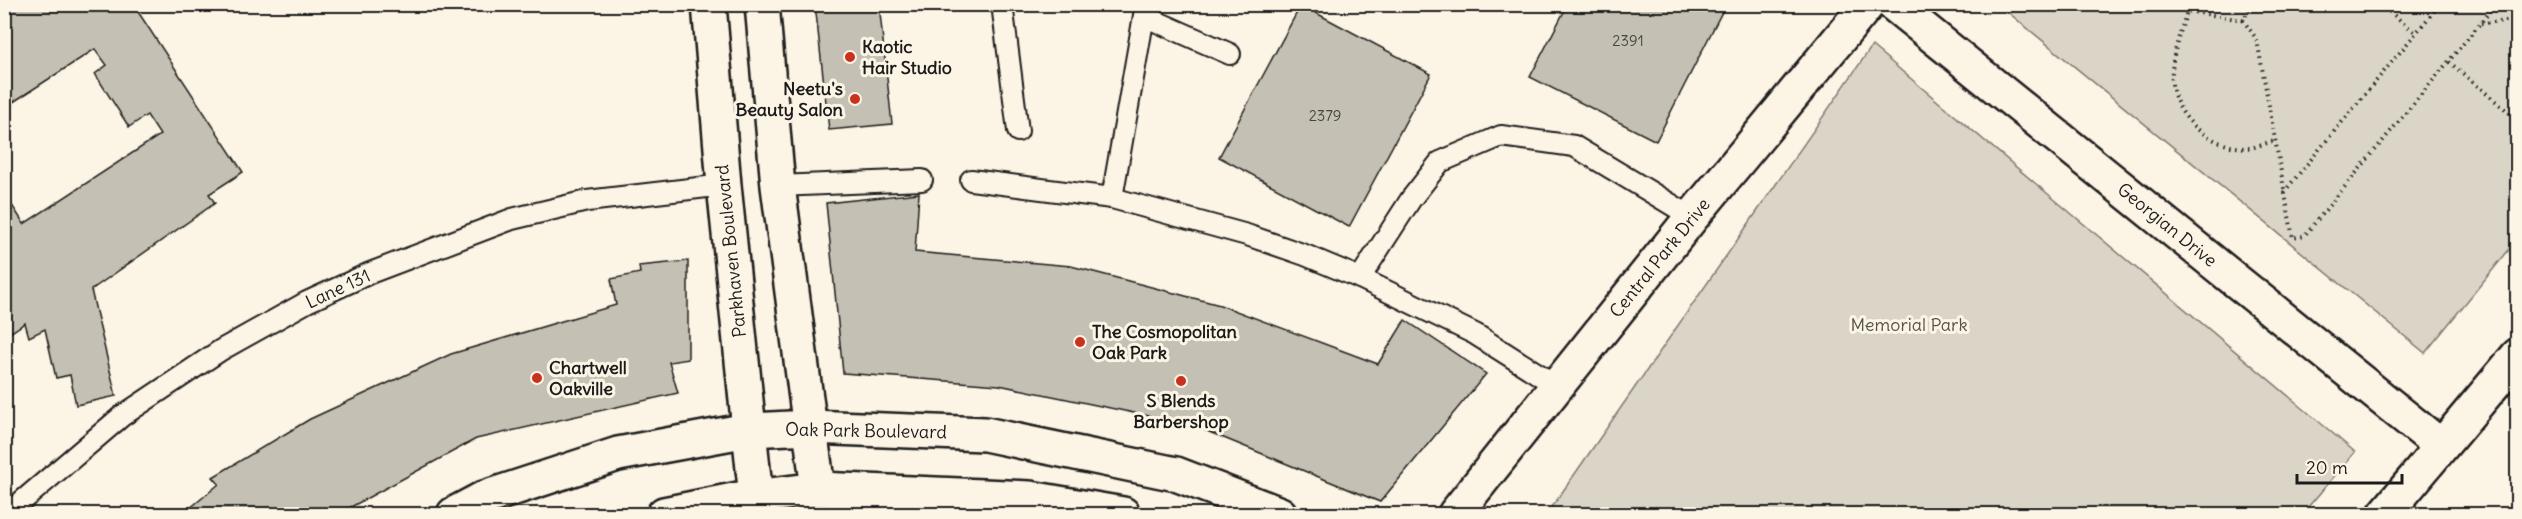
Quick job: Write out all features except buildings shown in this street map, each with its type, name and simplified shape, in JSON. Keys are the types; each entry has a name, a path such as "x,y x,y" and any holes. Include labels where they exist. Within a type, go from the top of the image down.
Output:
{"street":[{"name":"Parkhaven Boulevard","path":"709,4 724,185 756,498"},
{"path":"762,4 778,186 818,489"},
{"name":"Central Park Drive","path":"1455,514 1692,217 1868,4"},
{"name":"Georgian Drive","path":"1893,4 2441,446"},
{"path":"2385,514 2517,355"},
{"name":"Oak Park Boulevard","path":"454,514 484,498 618,454 748,430 810,427 985,434 1176,474 1280,514"},
{"path":"664,514 739,499 818,489 1030,498 1123,514"}],"lane":[{"path":"1002,4 1018,131"},
{"path":"1112,198 1145,10 1230,54"},
{"path":"1360,278 1411,199 1440,162 1501,136 1574,146 1692,217"},
{"path":"778,186 922,180"},
{"path":"971,180 1112,198 1247,235 1360,278 1475,334 1557,386"},
{"name":"Lane 131","path":"7,514 122,416 221,350 308,302 370,273 512,219 587,201 724,185"}],"path":[{"path":"2177,4 2187,11 2242,20 2257,40 2293,238 2304,236 2449,62 2492,9 2486,4"},
{"path":"2190,4 2173,64 2172,85 2178,105 2204,134 2225,145 2248,148 2274,141"},
{"path":"2242,20 2252,4"},
{"path":"2380,4 2416,33"},
{"path":"2284,192 2440,4"},
{"path":"2481,23 2517,20"},
{"path":"2449,62 2517,120"}],"green space":[{"path":"1999,5 2517,5 2517,240 2425,353"},
{"name":"Memorial Park","path":"1872,46 2355,452 2302,514 1547,514"}],"place":[{"name":"Kaotic Hair Studio","path":"850,57"},
{"name":"Neetu's Beauty Salon","path":"855,99"},
{"name":"The Cosmopolitan Oak Park","path":"1080,342"},
{"name":"Chartwell Oakville","path":"537,378"},
{"name":"S Blends Barbershop","path":"1181,381"}]}
